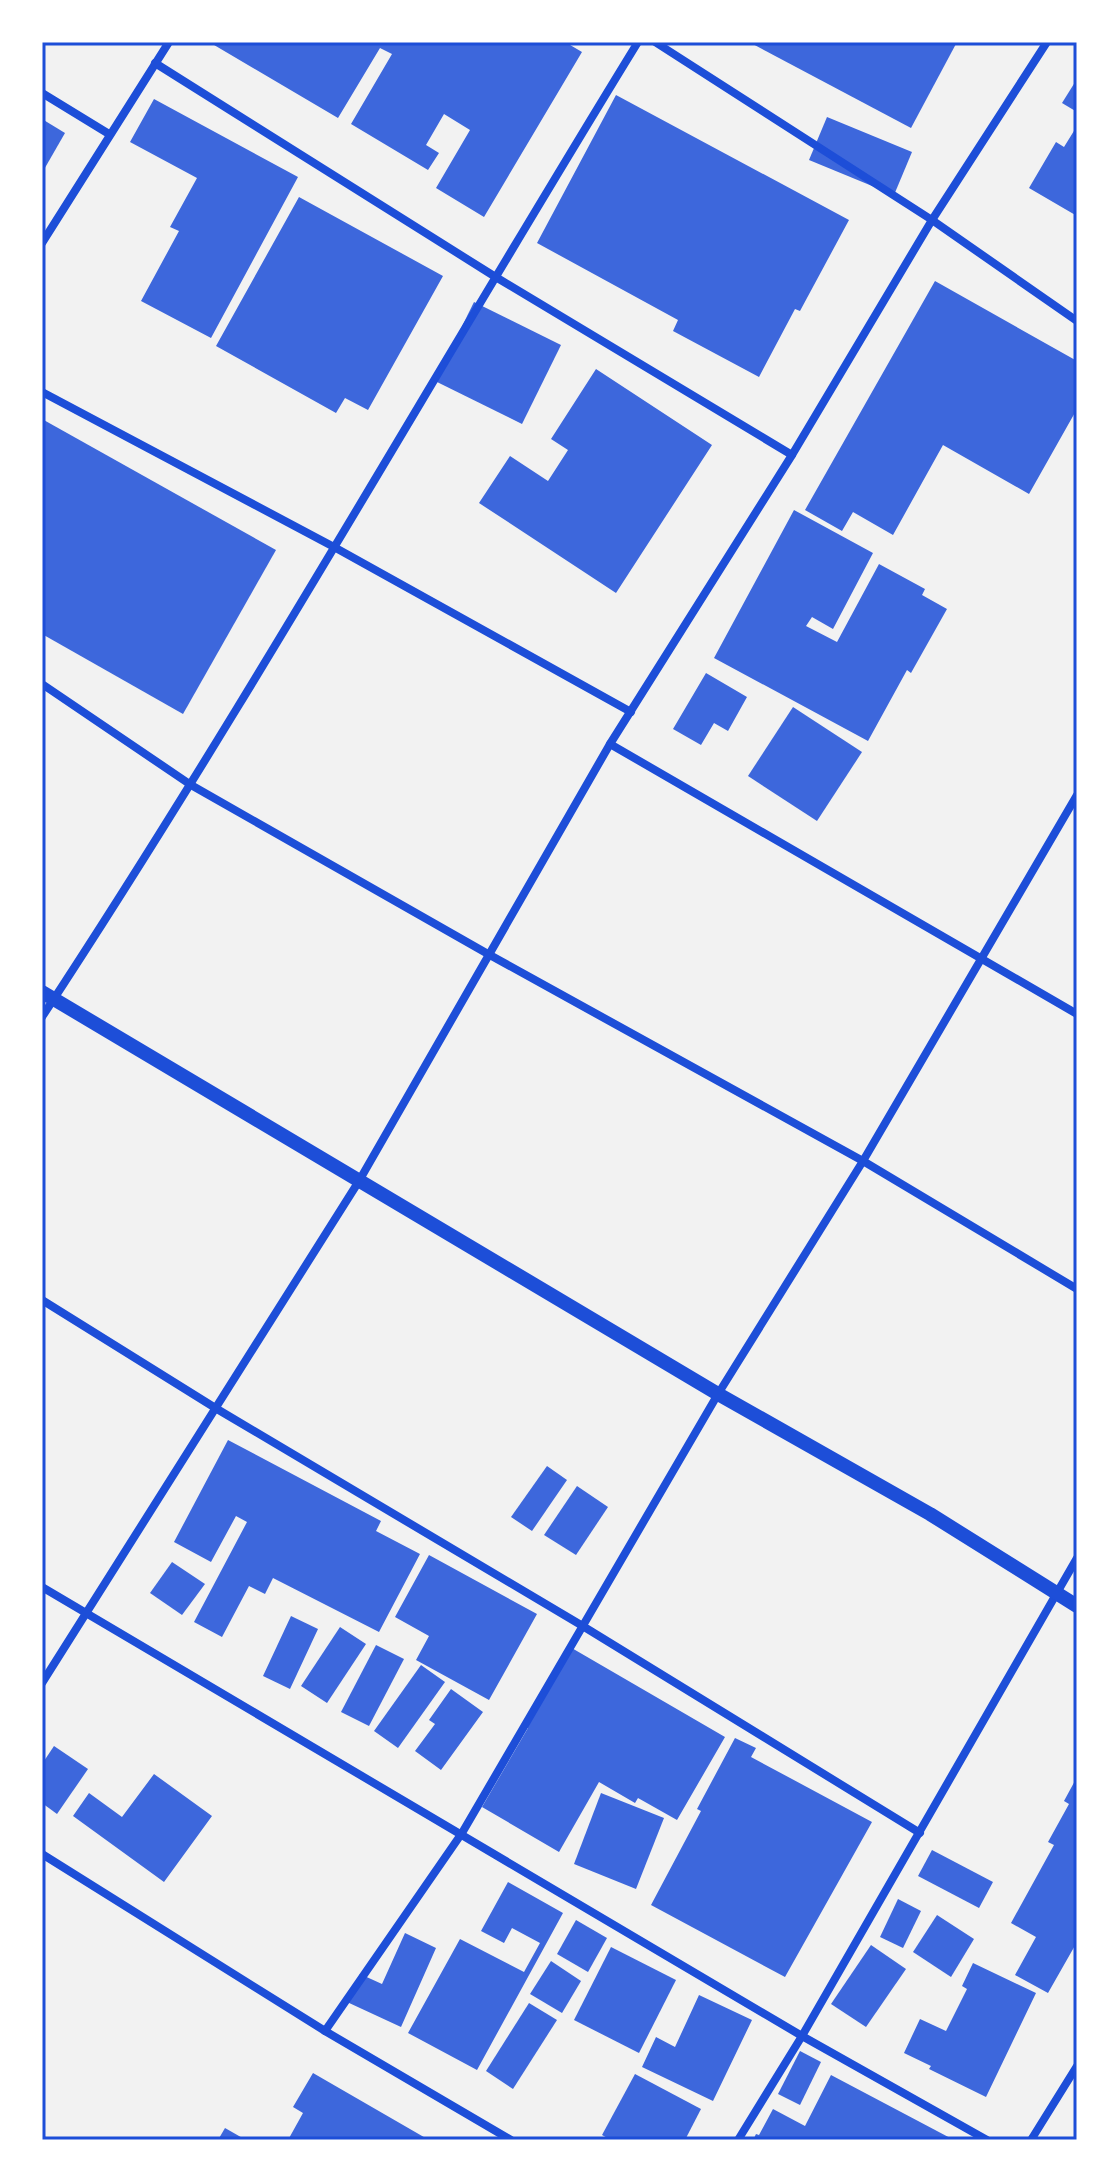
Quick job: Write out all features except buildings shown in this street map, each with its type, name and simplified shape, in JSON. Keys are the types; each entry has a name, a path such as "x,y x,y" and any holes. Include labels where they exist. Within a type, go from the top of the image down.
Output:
{"street":[{"path":"42,243 169,42"},
{"path":"42,1017 48,996 191,785 494,276 638,42"},
{"path":"655,42 932,220 1077,321"},
{"path":"42,1683 359,1181 610,744 792,455 932,220 1047,42"},
{"path":"155,63 494,276 792,455"},
{"path":"42,93 109,134"},
{"path":"42,392 334,547 631,712"},
{"path":"42,684 191,785 488,954 863,1161 1077,1289"},
{"path":"610,744 1077,1014"},
{"path":"325,2031 462,1833 581,1625 718,1394 863,1161 1077,795"},
{"path":"48,996 718,1394 930,1514 1077,1606"},
{"path":"42,1300 920,1833"},
{"path":"738,2140 802,2036 1077,1558"},
{"path":"42,1587 802,2036 987,2140"},
{"path":"42,1854 325,2031 511,2140"},
{"path":"1031,2140 1077,2066"}]}
